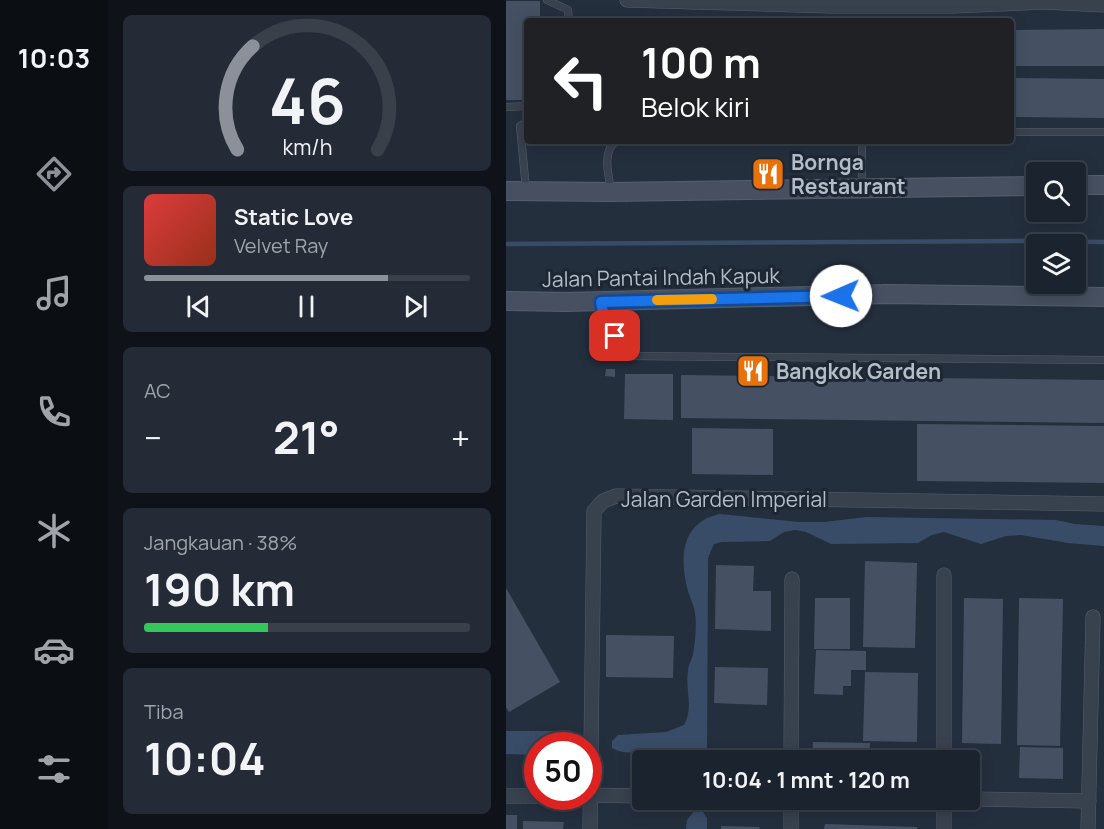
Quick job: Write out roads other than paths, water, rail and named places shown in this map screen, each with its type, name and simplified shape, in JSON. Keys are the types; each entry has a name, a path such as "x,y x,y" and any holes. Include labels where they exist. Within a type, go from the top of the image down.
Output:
{"main road":[{"path":"1086,185 1104,185"},
{"path":"506,191 611,192 1026,186"},
{"name":"Jalan Pantai Indah Kapuk","path":"506,301 601,302 889,294 1104,297"}],"street":[{"path":"627,0 832,6 953,6 1044,2 1104,5"},
{"name":"Jalan Garden Imperial","path":"591,732 594,511 603,501 616,496 1104,504"},
{"path":"944,575 944,750"},
{"path":"791,750 792,579"},
{"path":"1088,829 1093,617"},
{"path":"506,796 524,795"},
{"path":"602,795 632,796"},
{"path":"980,799 1089,801"},
{"name":"Jalan Garden Imperial","path":"590,810 590,829"},
{"path":"791,810 791,829"},
{"path":"944,810 944,829"}],"lane":[{"path":"547,0 568,9 569,18"},
{"path":"506,107 524,106"},
{"path":"524,124 520,126 526,191"},
{"path":"1014,132 1104,132"},
{"path":"611,192 608,152 612,144"},
{"path":"862,144 862,188"},
{"path":"601,302 605,322 628,356 1104,360"}],"water":[{"path":"720,514 799,522 824,522 867,517 1056,520 1104,526 1104,546 1021,535 1006,536 981,544 944,532 932,535 918,543 831,544 806,532 795,530 784,532 770,541 714,544 708,558 707,750 618,751 612,748 612,741 618,735 666,732 684,725 687,718 689,705 687,678 693,654 696,623 685,579 684,554 690,533 707,518"},
{"path":"506,731 565,732 524,732 524,755 506,754"},
{"path":"695,810 703,812 707,818 707,829 686,829 687,820"}],"waterway":[{"path":"506,244 1105,242"}],"place":[{"name":"Bornga Restaurant","path":"768,174"},
{"name":"Bangkok Garden","path":"753,371"}]}
